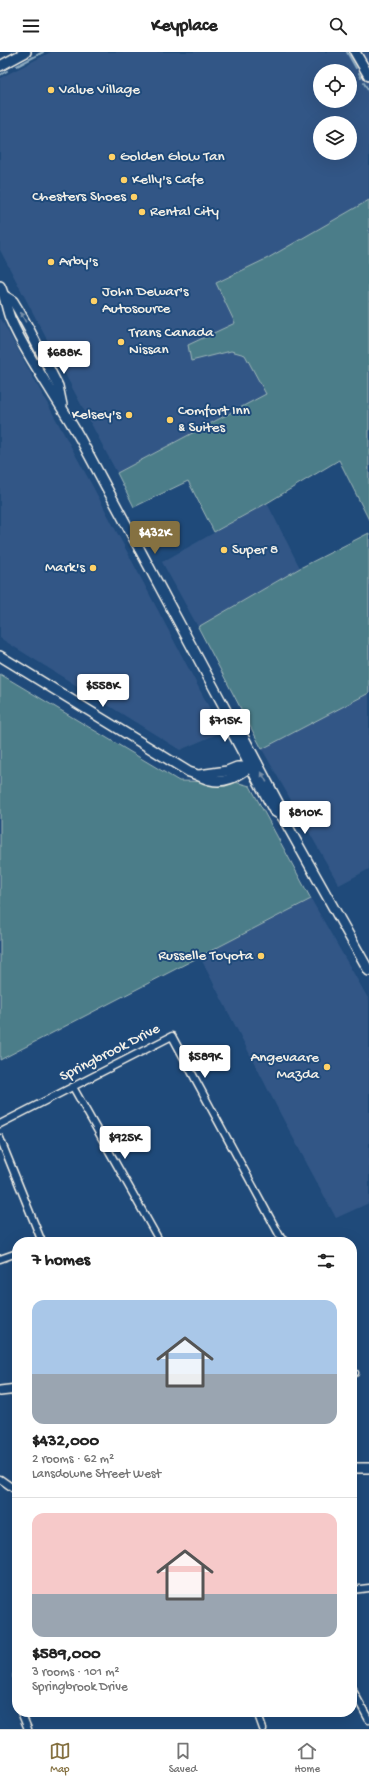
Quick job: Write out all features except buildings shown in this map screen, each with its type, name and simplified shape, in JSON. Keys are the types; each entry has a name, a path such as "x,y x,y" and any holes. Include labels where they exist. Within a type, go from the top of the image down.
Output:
{"main road":[{"path":"0,66 26,52"},
{"path":"355,52 369,76"},
{"path":"0,286 5,296 10,318 49,390 62,405 229,716 234,719 253,765 281,808 282,816 369,971"},
{"path":"0,656 189,772 210,780 220,781 241,775 253,765"},
{"path":"0,1391 12,1390"},
{"path":"357,1468 369,1468"}],"street":[{"name":"Springbrook Drive","path":"0,1124 172,1036 280,1237"},
{"path":"73,1087 157,1237"},
{"path":"0,1138 40,1237"},
{"path":"0,1259 12,1255"},
{"path":"0,1479 12,1487"},
{"path":"357,1589 369,1588"},
{"path":"357,1698 369,1720"},
{"path":"23,1717 28,1729"},
{"path":"259,1717 263,1729"}],"shaded area":[{"path":"51,52 369,52 369,200 268,258 216,283 235,323 192,361 231,351 245,355 266,394 117,473 0,250 0,78"},
{"path":"0,317 93,487 222,732 180,750 0,638"},
{"path":"267,503 300,568 198,627 162,562"},
{"path":"369,693 369,869 339,885 262,749"},
{"path":"311,899 369,1000 369,1203 336,1218 200,957"}],"green space":[{"path":"369,200 369,520 339,460 267,503 214,532 188,481 134,507 117,473 266,394 245,355 231,351 191,361 188,345 235,323 216,283 268,258"},
{"path":"369,533 369,693 262,749 198,627 300,568"},
{"path":"0,674 179,781 235,782 250,786 311,899 0,1060"}],"waterway":[{"path":"17,66 43,52"},
{"path":"347,52 354,64"},
{"path":"0,75 7,71"},
{"path":"359,73 361,77"},
{"path":"364,83 369,92"}],"place":[{"name":"Value Village","path":"51,90"},
{"name":"Golden Glow Tan","path":"112,157"},
{"name":"Kelly's Cafe","path":"124,180"},
{"name":"Chesters Shoes","path":"134,197"},
{"name":"Rental City","path":"142,212"},
{"name":"Arby's","path":"51,262"},
{"name":"John Dewar's Autosource","path":"94,301"},
{"name":"Trans Canada Nissan","path":"121,342"},
{"name":"Kelsey's","path":"129,415"},
{"name":"Comfort Inn & Suites","path":"170,420"},
{"name":"Super 8","path":"224,550"},
{"name":"Mark's","path":"93,568"},
{"name":"Russelle Toyota","path":"261,956"},
{"name":"Angevaare Mazda","path":"327,1067"}]}
